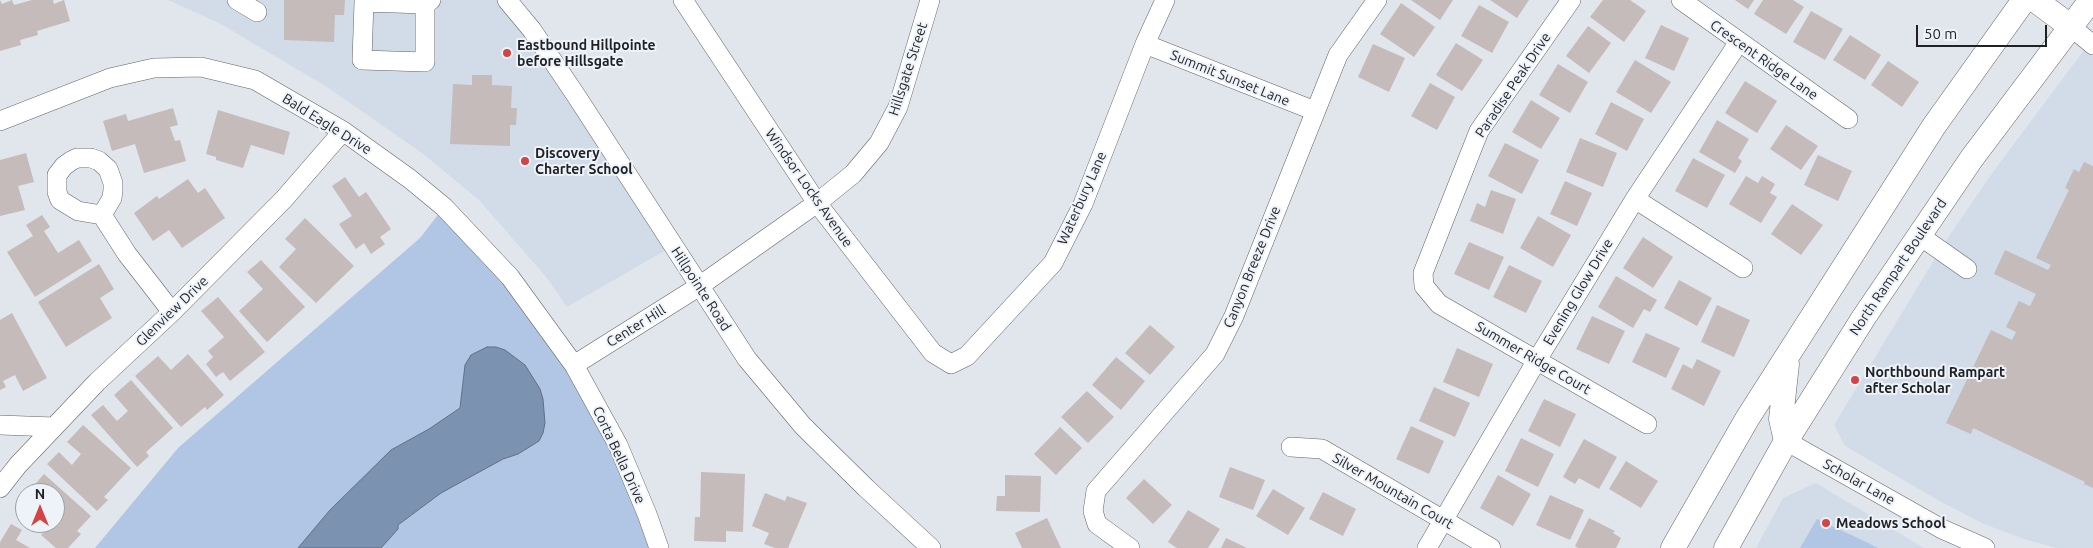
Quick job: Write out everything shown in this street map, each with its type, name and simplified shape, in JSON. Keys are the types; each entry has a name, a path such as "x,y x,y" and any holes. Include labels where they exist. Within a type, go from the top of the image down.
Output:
{"main road":[{"path":"1673,548 1748,419 1934,126 2024,0"},
{"path":"2035,0 2070,26"},
{"name":"North Rampart Boulevard","path":"1726,548 1786,441 1864,317 1972,158 2091,0"},
{"path":"1786,441 1781,419 1783,390 1789,355"}],"street":[{"path":"237,0 257,12"},
{"name":"Hillpointe Road","path":"507,0 532,30 572,89 746,359 798,419 866,488 931,548"},
{"name":"Windsor Locks Avenue","path":"683,0 817,203 933,353 951,364"},
{"name":"Hillsgate Street","path":"698,287 817,203 853,174 879,142 898,107 930,0"},
{"name":"Waterbury Lane","path":"951,364 967,356 1052,262 1082,204 1145,44 1165,0"},
{"name":"Canyon Breeze Drive","path":"1130,548 1097,524 1093,511 1096,492 1214,354 1234,316 1338,55 1377,0"},
{"name":"Paradise Peak Drive","path":"1424,286 1423,273 1479,131 1571,0"},
{"name":"Crescent Ridge Lane","path":"1681,0 1848,120"},
{"path":"364,2 428,2 425,62 362,60 364,2"},
{"path":"2070,26 2093,45"},
{"name":"Evening Glow Drive","path":"1427,548 1537,360 1635,199 1739,42"},
{"name":"Summit Sunset Lane","path":"1145,44 1315,111"},
{"name":"Bald Eagle Drive","path":"0,121 110,78 154,68 201,67 255,80 342,131 410,179 444,207 510,276 574,365"},
{"name":"Glenview Drive","path":"0,488 18,465 96,382 172,312 284,199 342,131"},
{"path":"1635,199 1743,268"},
{"path":"102,215 127,254 172,312"},
{"path":"1920,236 1967,269"},
{"name":"Summer Ridge Court","path":"1424,286 1439,304 1647,424"},
{"name":"Center Hill","path":"574,365 698,287"},
{"name":"Corta Bella Drive","path":"574,365 618,446 647,514 659,548"},
{"path":"0,425 54,426"},
{"name":"Scholar Lane","path":"1786,441 1942,529 1985,548"},
{"name":"Silver Mountain Court","path":"1291,447 1322,449 1491,548"}],"shaded area":[{"name":"Discovery Charter School","path":"168,0 507,0 673,246 567,307 547,278 479,200 422,153 327,87 219,23"},
{"path":"2093,38 2093,548 2057,548 2027,540 1984,524 1943,503 1845,446 1834,425 1945,242 1993,172"},
{"path":"444,207 574,365 659,548 95,548 178,448 420,238"},
{"path":"487,347 505,350 525,365 540,389 543,399 545,423 539,441 518,454 503,459 441,493 398,525 398,529 381,548 298,548 330,510 391,450 429,429 460,408 465,365 471,355"},
{"name":"Meadows School","path":"1816,483 1924,548 1756,548 1783,498"},
{"path":"1817,519 1862,540 1878,548 1800,548"}],"building":[{"path":"0,0 2,4 12,0 14,5 32,0 53,0 54,4 64,0 70,21 37,31 38,35 20,40 21,45 0,51"},
{"path":"284,0 345,0 344,15 335,15 334,42 284,40"},
{"path":"1411,0 1453,0 1440,20"},
{"path":"1490,0 1529,0 1517,18"},
{"path":"1603,0 1630,0 1646,11 1624,42 1590,17"},
{"path":"1735,0 1754,0 1748,9"},
{"path":"1763,0 1793,0 1804,7 1786,34 1754,14"},
{"path":"1401,3 1435,27 1414,57 1380,34"},
{"path":"1479,5 1509,22 1492,53 1461,36"},
{"path":"1811,11 1843,29 1825,60 1793,42"},
{"path":"1661,25 1689,38 1674,71 1645,58"},
{"path":"1588,26 1611,43 1589,73 1566,56"},
{"path":"1850,35 1881,55 1865,80 1833,60"},
{"path":"1456,43 1483,60 1462,91 1436,75"},
{"path":"1373,44 1405,58 1389,92 1358,77"},
{"path":"1635,60 1671,82 1651,113 1616,92"},
{"path":"1888,61 1919,82 1902,107 1871,85"},
{"path":"1558,64 1588,82 1570,113 1539,95"},
{"path":"472,75 492,75 492,85 512,86 511,108 517,108 516,125 510,125 510,146 450,144 453,84 472,85"},
{"path":"1745,81 1777,101 1757,133 1725,113"},
{"path":"1430,83 1455,97 1437,130 1411,116"},
{"path":"1531,100 1560,118 1541,149 1512,132"},
{"path":"1611,102 1644,119 1627,151 1595,134"},
{"path":"173,108 178,125 170,127 175,141 180,140 186,161 144,173 135,144 112,151 103,121 126,114 128,121"},
{"path":"218,110 290,132 284,155 251,145 243,168 216,160 216,157 206,154"},
{"path":"1717,120 1749,139 1738,158 1742,161 1735,173 1699,152"},
{"path":"1786,125 1818,146 1801,170 1770,149"},
{"path":"1580,138 1617,153 1603,187 1566,172"},
{"path":"1505,143 1539,160 1522,194 1488,176"},
{"path":"26,153 34,182 18,186 25,210 0,216 0,160"},
{"path":"1818,155 1852,171 1838,201 1804,185"},
{"path":"1693,158 1725,175 1707,208 1675,191"},
{"path":"2084,162 2093,166 2093,488 2084,484 2085,482 1973,428 1971,434 1946,423 1991,330 2012,340 2016,332 2006,327 2019,301 2030,306 2036,294 1994,274 2005,250 2048,270 2051,265 2036,258 2069,190 2065,188 2074,169 2079,172"},
{"path":"1746,176 1758,183 1762,176 1775,184 1770,193 1777,197 1761,223 1729,204"},
{"path":"345,177 359,197 366,192 391,229 380,237 385,244 371,254 364,243 356,249 339,224 352,216 332,186"},
{"path":"188,179 198,193 205,188 225,218 182,248 169,230 153,241 134,213 157,196 159,199"},
{"path":"1565,181 1592,193 1577,226 1550,214"},
{"path":"1491,190 1516,199 1503,234 1470,221 1477,203 1485,207"},
{"path":"1792,204 1823,225 1801,255 1771,234"},
{"path":"42,215 50,227 44,231 58,253 79,240 92,261 35,297 7,252 33,236 26,225"},
{"path":"1538,216 1571,235 1553,267 1520,248"},
{"path":"305,218 354,266 316,303 279,267 296,249 285,239"},
{"path":"1643,237 1673,257 1653,288 1623,268"},
{"path":"1469,242 1504,257 1489,290 1454,274"},
{"path":"261,260 305,307 267,342 239,311 263,289 247,272"},
{"path":"99,264 114,289 100,298 112,318 66,347 38,302"},
{"path":"1509,265 1542,281 1526,313 1493,297"},
{"path":"1616,276 1657,300 1650,312 1644,309 1633,328 1598,307"},
{"path":"1679,280 1712,298 1697,326 1664,308"},
{"path":"218,297 265,352 230,381 223,372 216,377 206,364 213,357 208,351 224,337 201,311"},
{"path":"1717,305 1750,320 1734,357 1701,342"},
{"path":"12,313 47,378 23,391 15,375 3,381 6,387 0,390 0,320"},
{"path":"1592,316 1625,331 1609,364 1576,349"},
{"path":"1150,325 1175,347 1150,375 1125,353"},
{"path":"1646,333 1680,348 1666,378 1632,362"},
{"path":"1457,348 1493,364 1479,397 1443,382"},
{"path":"188,354 224,395 207,410 205,407 181,427 135,376 158,356 171,370"},
{"path":"1116,357 1145,381 1121,410 1092,385"},
{"path":"1697,359 1721,371 1704,406 1671,389 1683,364 1692,369"},
{"path":"131,380 173,428 146,452 149,456 137,467 91,415 103,405 117,421 128,411 114,395"},
{"path":"1434,387 1470,403 1455,437 1419,421"},
{"path":"1087,391 1114,417 1088,443 1061,417"},
{"path":"1544,399 1576,414 1560,447 1528,431"},
{"path":"83,425 131,468 104,497 108,500 97,511 47,464 59,452 72,465 81,454 67,442"},
{"path":"1411,426 1444,441 1429,474 1396,459"},
{"path":"1060,427 1082,448 1056,475 1034,454"},
{"path":"1521,438 1554,454 1538,487 1505,471"},
{"path":"1584,439 1617,457 1599,489 1579,478 1575,484 1563,477"},
{"path":"1626,461 1658,481 1641,508 1609,489"},
{"path":"1230,467 1265,480 1253,510 1219,497"},
{"path":"701,472 745,474 743,532 726,531 726,542 694,541 695,517 700,517"},
{"path":"44,474 54,483 36,483"},
{"path":"1005,475 1041,476 1040,512 996,511 997,496 1005,496"},
{"path":"1498,475 1531,494 1513,526 1480,508"},
{"path":"1144,479 1172,505 1153,524 1126,498"},
{"path":"1273,489 1305,508 1288,535 1256,516"},
{"path":"1323,492 1356,509 1343,536 1309,519"},
{"path":"65,493 91,516 77,531 81,534 68,548 56,548 41,535 43,533 65,533"},
{"path":"765,493 785,501 787,496 807,503 788,548 775,548 764,544 769,533 752,526"},
{"path":"1550,495 1584,510 1570,540 1536,525"},
{"path":"1188,510 1220,529 1208,548 1177,548 1168,542"},
{"path":"1047,518 1061,548 1022,548 1015,533"},
{"path":"1589,518 1615,531 1613,533 1621,538 1616,548 1578,548 1575,546"},
{"path":"11,524 15,526 15,533 20,533 16,540 30,548 0,548 0,542"},
{"path":"1226,538 1247,548 1221,548"}],"place":[{"name":"Eastbound Hillpointe before Hillsgate","path":"507,53"},
{"name":"Discovery Charter School","path":"525,161"},
{"name":"Northbound Rampart after Scholar","path":"1855,380"},
{"name":"Meadows School","path":"1826,523"}]}
